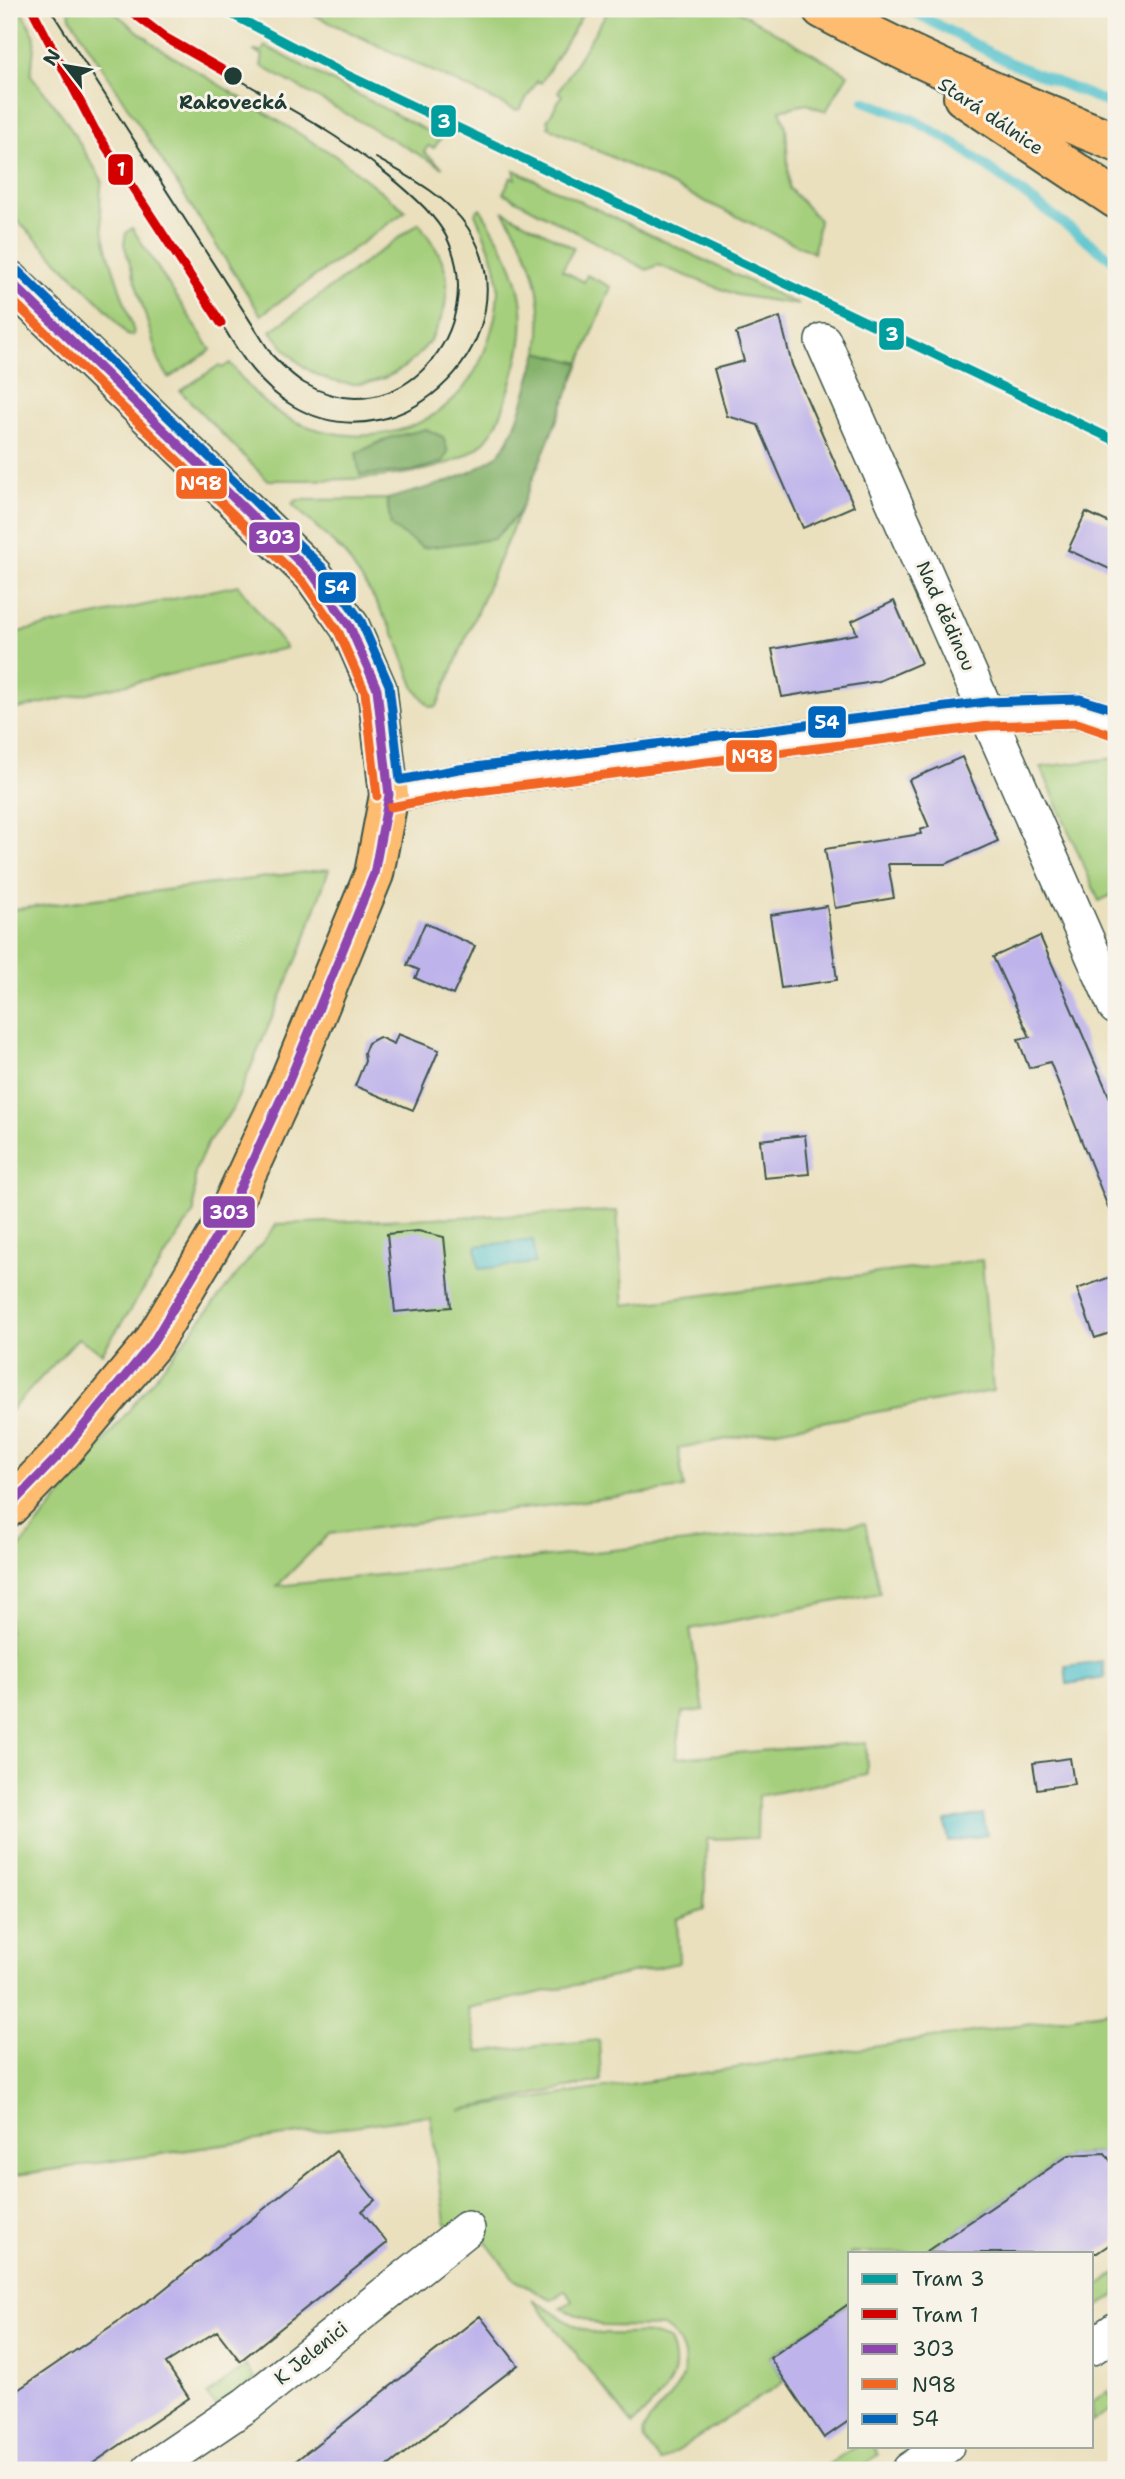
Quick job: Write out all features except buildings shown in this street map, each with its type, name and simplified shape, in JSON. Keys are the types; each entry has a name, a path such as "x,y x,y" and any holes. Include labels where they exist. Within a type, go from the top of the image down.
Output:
{"main road":[{"name":"Stará dálnice","path":"822,9 865,32 1033,109 1116,142"},
{"name":"Stará dálnice","path":"865,32 1116,199"},
{"path":"9,280 313,575 350,628 377,689 389,794 374,874 347,947 222,1227 152,1344 62,1452 9,1507"}],"street":[{"name":"Nad dědinou","path":"823,341 1116,1007"},
{"path":"389,794 461,781 988,714 1079,711 1116,723"},
{"name":"K Jelenici","path":"150,2470 246,2405 467,2229"},
{"path":"1094,2346 1116,2330"},
{"path":"910,2470 943,2448"}],"green space":[{"path":"9,9 21,9 35,37 31,75 63,116 102,180 101,219 134,333 132,336 127,335 111,314 9,212"},
{"path":"69,9 110,9 159,48 339,158 406,211 261,315 70,17"},
{"path":"301,9 586,9 541,83 537,81 520,109 515,110"},
{"path":"609,9 735,9 848,74 826,111 806,104 780,110 786,127 789,188 819,220 814,253 548,127 550,123 547,121 562,95 558,92"},
{"path":"265,46 441,138 434,148 428,146 424,152 443,168 261,66 263,55 253,51 262,51"},
{"path":"514,170 799,305 737,295 658,265 647,270 503,193 511,177 516,179"},
{"path":"480,208 512,268 522,306 523,327 514,373 499,418 484,442 465,456 441,466 382,477 267,480 180,391 220,365 222,368 230,363 267,405 296,422 324,431 353,435 381,434 407,428 432,416 454,399 472,377 485,350 495,317 498,300 497,274 475,213"},
{"path":"503,211 574,248 562,270 584,282 587,275 611,287 580,363 538,352 540,314 535,278 523,244"},
{"path":"419,223 440,257 447,280 445,305 437,329 423,349 405,366 384,378 361,384 337,382 300,364 271,331"},
{"path":"132,228 211,350 169,378 159,361 124,244 126,233"},
{"path":"538,352 580,363 519,513 494,539 423,548 391,527 387,499 458,478 496,456 503,448 516,423"},
{"path":"426,429 443,437 448,452 443,462 413,471 360,475 356,453 389,438"},
{"path":"387,499 391,527 493,539 519,513 437,706 430,707 415,689 396,638 344,553 292,504 297,500"},
{"path":"238,585 286,648 9,711 9,634"},
{"path":"1116,758 1116,893 1099,901 1041,767"},
{"path":"329,869 303,945 233,1109 208,1142 195,1171 194,1212 102,1353 78,1338 9,1412 9,910"},
{"path":"617,1211 624,1305 982,1260 993,1391 678,1448 684,1488 329,1534 277,1586 865,1523 880,1593 690,1629 704,1710 682,1713 676,1758 866,1742 867,1775 758,1796 757,1838 707,1839 704,1909 677,1919 679,1963 468,2008 478,2052 599,2040 601,2081 460,2110 1116,2010 1116,2169 1105,2153 1069,2155 925,2252 848,2252 848,2304 770,2357 785,2381 660,2462 644,2440 643,2431 683,2376 685,2365 678,2340 663,2327 602,2326 561,2308 572,2301 565,2290 552,2300 515,2280 472,2224 449,2226 445,2222 430,2115 9,2176 9,1561 277,1224"},
{"path":"1116,2273 1116,2295 1094,2310 1094,2289"},
{"path":"532,2299 586,2331 603,2334 643,2333 669,2340 674,2366 672,2377 660,2396 633,2425"},
{"path":"246,2366 256,2380 215,2406 207,2395"},
{"path":"1108,2391 1116,2405 1094,2421 1094,2401"},
{"path":"853,2448 874,2448 878,2455 856,2470 820,2470"}],"water":[{"path":"533,1240 535,1263 479,1269 476,1246"},
{"path":"1102,1661 1105,1678 1067,1684 1065,1666"},
{"path":"983,1814 987,1835 948,1842 945,1821"}],"waterway":[{"path":"908,9 1008,62 1116,106"},
{"path":"864,101 912,119 956,144 1116,262"}],"tram line":[{"name":"1","path":"32,9 95,130 221,323"},
{"path":"50,9 272,355 304,383 339,396 372,396 402,385 427,365 446,338 456,306 457,272 446,236 423,206 369,160 317,125"},
{"name":"1","path":"128,9 166,38 233,76"},
{"name":"3","path":"222,9 337,70 1116,441"},
{"path":"233,76 325,129"},
{"path":"221,323 243,358 281,399 335,421 377,420 416,406 448,380 472,347 485,309 485,268 468,228 450,206 427,188 376,158"}],"transit line":[{"name":"54","path":"18,271 323,568 361,621 389,685 400,780 459,769 986,702 1080,699 1116,710"},
{"name":"303","path":"9,280 313,575 350,627 377,689 389,795 374,874 289,1081 222,1227 152,1344 62,1452 9,1507"},
{"name":"N98","path":"9,297 304,583 339,633 365,692 377,796"},
{"name":"N98","path":"391,807 463,793 989,726 1077,723 1112,735"}],"place":[{"name":"Rakovecká","path":"233,76"}]}
